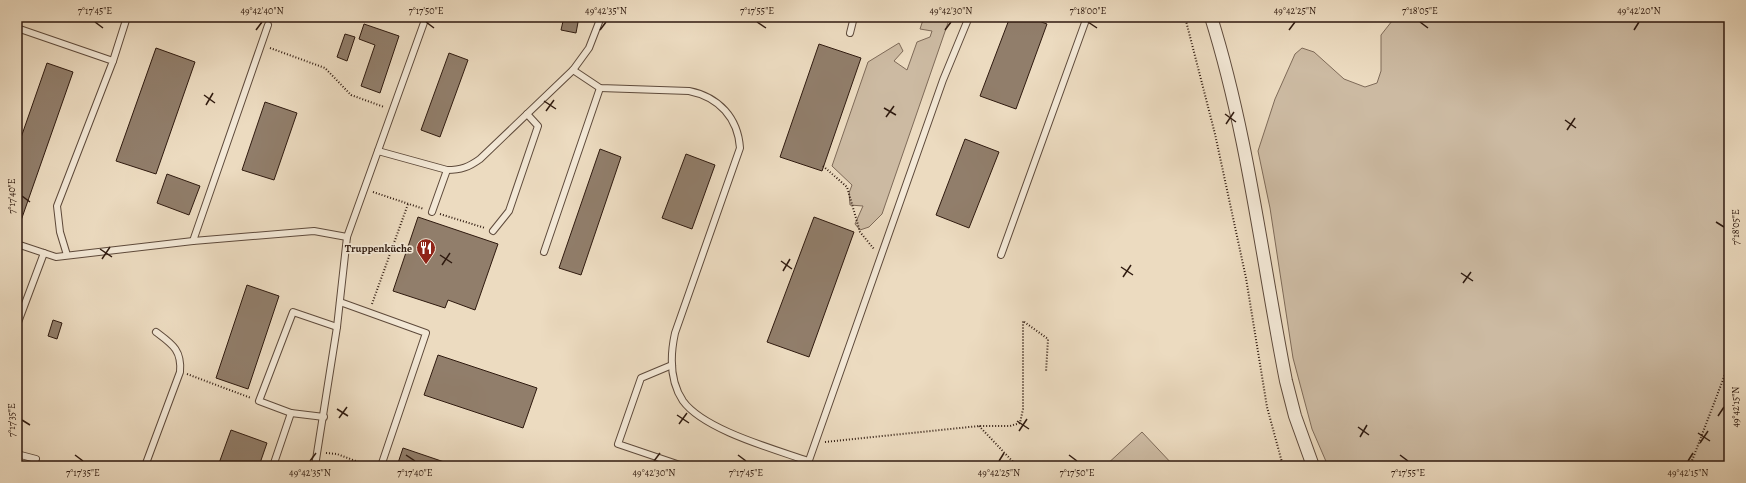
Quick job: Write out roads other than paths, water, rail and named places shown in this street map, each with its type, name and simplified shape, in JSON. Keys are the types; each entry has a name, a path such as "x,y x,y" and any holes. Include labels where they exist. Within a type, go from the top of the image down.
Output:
{"street":[{"path":"1211,17 1224,59 1245,156 1286,381 1295,416 1313,466"}],"lane":[{"path":"67,255 60,232 57,206 114,61 127,17"},
{"path":"316,466 337,327 347,237 426,17"},
{"path":"378,151 447,170 458,170 470,166 480,159 573,70 589,48 601,17"},
{"path":"850,33 854,17"},
{"path":"573,70 600,88 689,91 703,94 714,100 733,120 739,134 740,148 675,333 671,349 672,377 683,401 706,420 727,432 808,464 943,80 969,17"},
{"path":"1000,255 1088,17"},
{"path":"193,240 268,25"},
{"path":"17,28 114,61"},
{"path":"544,252 600,88"},
{"path":"493,231 509,212 538,126 527,114"},
{"path":"432,212 447,170"},
{"path":"17,244 56,257 193,240 314,231 347,237"},
{"path":"17,325 44,253"},
{"path":"340,302 426,333 381,466"},
{"path":"324,417 291,413 259,401 293,312 337,327"},
{"path":"145,466 180,372 181,360 176,349 156,332"},
{"path":"672,365 641,378 618,444 683,466"},
{"path":"273,466 291,413"},
{"path":"17,454 36,459"}],"place":[{"name":"Truppenküche","path":"426,265"}]}
